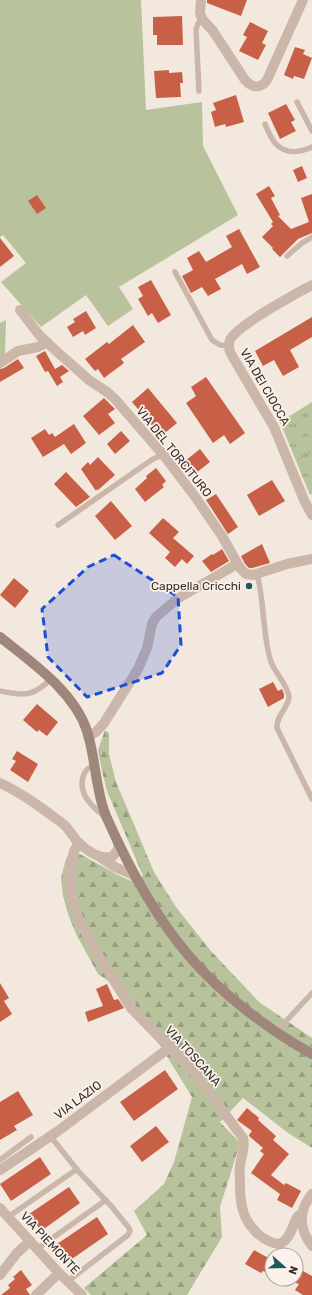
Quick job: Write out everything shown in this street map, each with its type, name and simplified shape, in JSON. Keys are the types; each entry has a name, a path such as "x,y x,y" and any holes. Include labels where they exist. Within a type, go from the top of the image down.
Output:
{"main road":[{"path":"0,637 27,658 51,680 74,705 82,719 88,736 98,792 109,822 137,879 154,909 173,937 190,958 239,1004 276,1032 312,1054"}],"street":[{"path":"201,0 200,13 202,19 213,31 245,80 250,85 256,87 260,86 267,80 303,0"},
{"name":"VIA DEI CIOCCA","path":"312,285 270,309 245,326 232,337 229,342 231,354 274,427 304,500 312,515"},
{"name":"VIA DEL TORCITURO","path":"20,310 47,342 89,380 111,395 163,455 203,508 242,572 249,575 257,574"},
{"path":"0,362 18,351 38,347 47,342"},
{"path":"257,574 287,564 312,559"},
{"path":"88,736 96,732 104,724 138,670 147,648 152,624 156,617 176,599 238,564"},
{"path":"0,783 17,792 62,823 79,843 89,851 131,874 137,879"},
{"path":"105,859 112,857 115,854 118,850 118,842"},
{"name":"VIA TOSCANA","path":"79,843 72,858 70,880 72,901 83,928 97,954 130,1006 200,1080 243,1139 244,1148 240,1167 240,1198 242,1211 251,1227 259,1235 274,1244 281,1244 288,1238 297,1216 302,1214"},
{"path":"105,859 117,866 124,867 128,861"},
{"name":"VIA LAZIO","path":"0,1170 51,1137 169,1048"},
{"path":"312,1194 304,1207 302,1214 304,1231 312,1246"},
{"name":"VIA PIEMONTE","path":"0,1208 82,1295"},
{"path":"0,1275 17,1253 30,1241"},
{"path":"36,1295 60,1273"}],"lane":[{"path":"199,91 196,29 202,19"},
{"path":"297,102 312,131"},
{"path":"265,124 276,143 284,149 300,152 312,147"},
{"path":"287,256 302,243 312,237"},
{"path":"175,272 212,340 220,345 229,346"},
{"path":"58,525 153,459 163,455"},
{"path":"257,574 268,649 273,667 286,688 289,696 287,705 277,720 278,732 312,799"},
{"path":"0,690 18,694 28,694 38,690 51,680"},
{"path":"94,766 85,771 82,780 82,789 92,806 109,822"},
{"path":"276,1032 312,992"},
{"path":"0,1160 31,1137"},
{"path":"51,1137 129,1228 129,1233 68,1281"},
{"path":"8,1218 77,1169"},
{"path":"37,1249 106,1200"}],"path":[{"path":"290,464 312,451"}],"highlighted area":[{"path":"114,555 178,597 181,645 162,673 87,697 48,657 42,609 88,567"}],"green space":[{"path":"0,0 141,0 146,110 202,102 203,146 238,215 119,287 133,309 108,326 86,295 41,327 1,282 26,263 3,235 0,237"},
{"path":"6,320 5,355 0,358 0,323"},
{"path":"312,402 312,494 310,495 280,422"},
{"path":"105,730 109,733 109,754 116,782 154,872 176,907 210,950 259,1002 312,1038 312,1148 288,1133 243,1098 220,1122 240,1143 220,1207 222,1237 187,1295 91,1295 84,1288 147,1235 134,1211 164,1184 174,1162 192,1097 129,995 98,974 76,934 63,896 61,878 66,859 71,850 131,881 143,876 107,791 98,750"}],"building":[{"path":"207,0 247,0 241,16 207,3"},
{"path":"182,16 183,45 157,45 157,35 153,35 153,17"},
{"path":"250,22 268,31 262,43 266,45 258,60 239,51 247,37 243,35"},
{"path":"295,47 305,50 303,54 312,58 304,79 294,76 293,79 284,75"},
{"path":"169,70 169,73 182,72 183,83 180,83 181,97 156,98 154,71"},
{"path":"236,95 244,122 226,127 225,124 215,127 211,112 216,110 213,103"},
{"path":"286,104 295,120 291,122 296,131 280,139 268,113"},
{"path":"302,166 307,178 298,182 293,170"},
{"path":"269,186 275,196 271,198 280,215 278,216 291,229 309,222 301,198 312,194 312,233 298,239 280,257 262,237 273,226 271,224 273,222 256,194"},
{"path":"37,195 46,208 37,214 28,201"},
{"path":"239,229 260,267 247,274 242,264 215,279 221,289 208,296 202,287 191,293 182,276 193,270 187,258 199,251 206,262 232,247 226,236"},
{"path":"0,238 14,256 0,267"},
{"path":"151,280 171,315 158,323 152,313 148,316 138,299 143,296 138,287"},
{"path":"86,311 96,328 85,335 83,331 73,337 67,327 75,322 73,319"},
{"path":"312,317 312,337 290,350 299,367 283,376 274,360 263,366 255,351"},
{"path":"133,325 145,342 121,359 124,363 104,378 98,369 95,371 85,359 107,342 109,344"},
{"path":"45,351 55,369 62,365 69,371 60,377 63,382 57,386 48,371 45,372 36,356"},
{"path":"18,359 24,368 0,382 0,369"},
{"path":"206,377 245,433 230,444 224,435 213,443 186,403 196,396 191,387"},
{"path":"148,388 177,423 161,436 132,402"},
{"path":"104,398 115,409 108,414 115,423 99,435 83,416"},
{"path":"74,424 86,443 71,454 64,444 43,457 31,438 45,429 49,435 52,433 55,437"},
{"path":"121,431 130,441 115,454 107,444"},
{"path":"200,449 210,462 191,477 180,465"},
{"path":"98,457 115,475 96,491 81,469 88,462 90,465"},
{"path":"156,468 166,481 162,485 164,487 145,502 135,489 147,478 146,476"},
{"path":"66,472 90,497 76,507 54,484"},
{"path":"272,480 285,501 259,516 247,495"},
{"path":"216,494 238,527 228,534 206,500"},
{"path":"111,501 132,526 115,540 95,516"},
{"path":"163,518 179,532 173,538 194,556 187,564 182,559 175,567 165,558 170,552 149,533"},
{"path":"262,544 270,563 249,568 241,556"},
{"path":"222,549 229,561 211,572 202,561"},
{"path":"14,578 29,591 15,608 0,595"},
{"path":"273,682 278,691 282,689 284,698 268,707 259,689"},
{"path":"37,704 58,722 47,736 39,730 37,732 23,720"},
{"path":"17,751 38,764 28,782 10,770 16,761 12,759"},
{"path":"0,983 9,998 4,1001 12,1014 0,1022"},
{"path":"107,984 114,1000 118,999 124,1008 88,1022 85,1012 103,1006 96,989"},
{"path":"165,1070 178,1089 134,1121 120,1102"},
{"path":"18,1091 33,1115 14,1126 17,1130 0,1140 0,1102"},
{"path":"247,1108 276,1136 273,1140 289,1154 271,1175 284,1185 286,1183 301,1191 292,1208 277,1200 280,1194 251,1173 264,1154 260,1151 263,1148 249,1136 252,1131 237,1120"},
{"path":"156,1126 169,1142 142,1162 130,1146"},
{"path":"40,1157 51,1174 11,1201 0,1184"},
{"path":"69,1187 80,1203 41,1231 29,1214"},
{"path":"97,1217 108,1234 69,1261 57,1244"},
{"path":"254,1250 264,1256 264,1271 261,1273 245,1264"},
{"path":"21,1270 32,1285 26,1289 30,1295 1,1295 10,1288 8,1285 15,1279 13,1277"},
{"path":"304,1272 312,1276 312,1295 303,1295 295,1290 297,1287 304,1287"}],"place":[{"name":"Cappella Cricchi","path":"249,586"}]}
